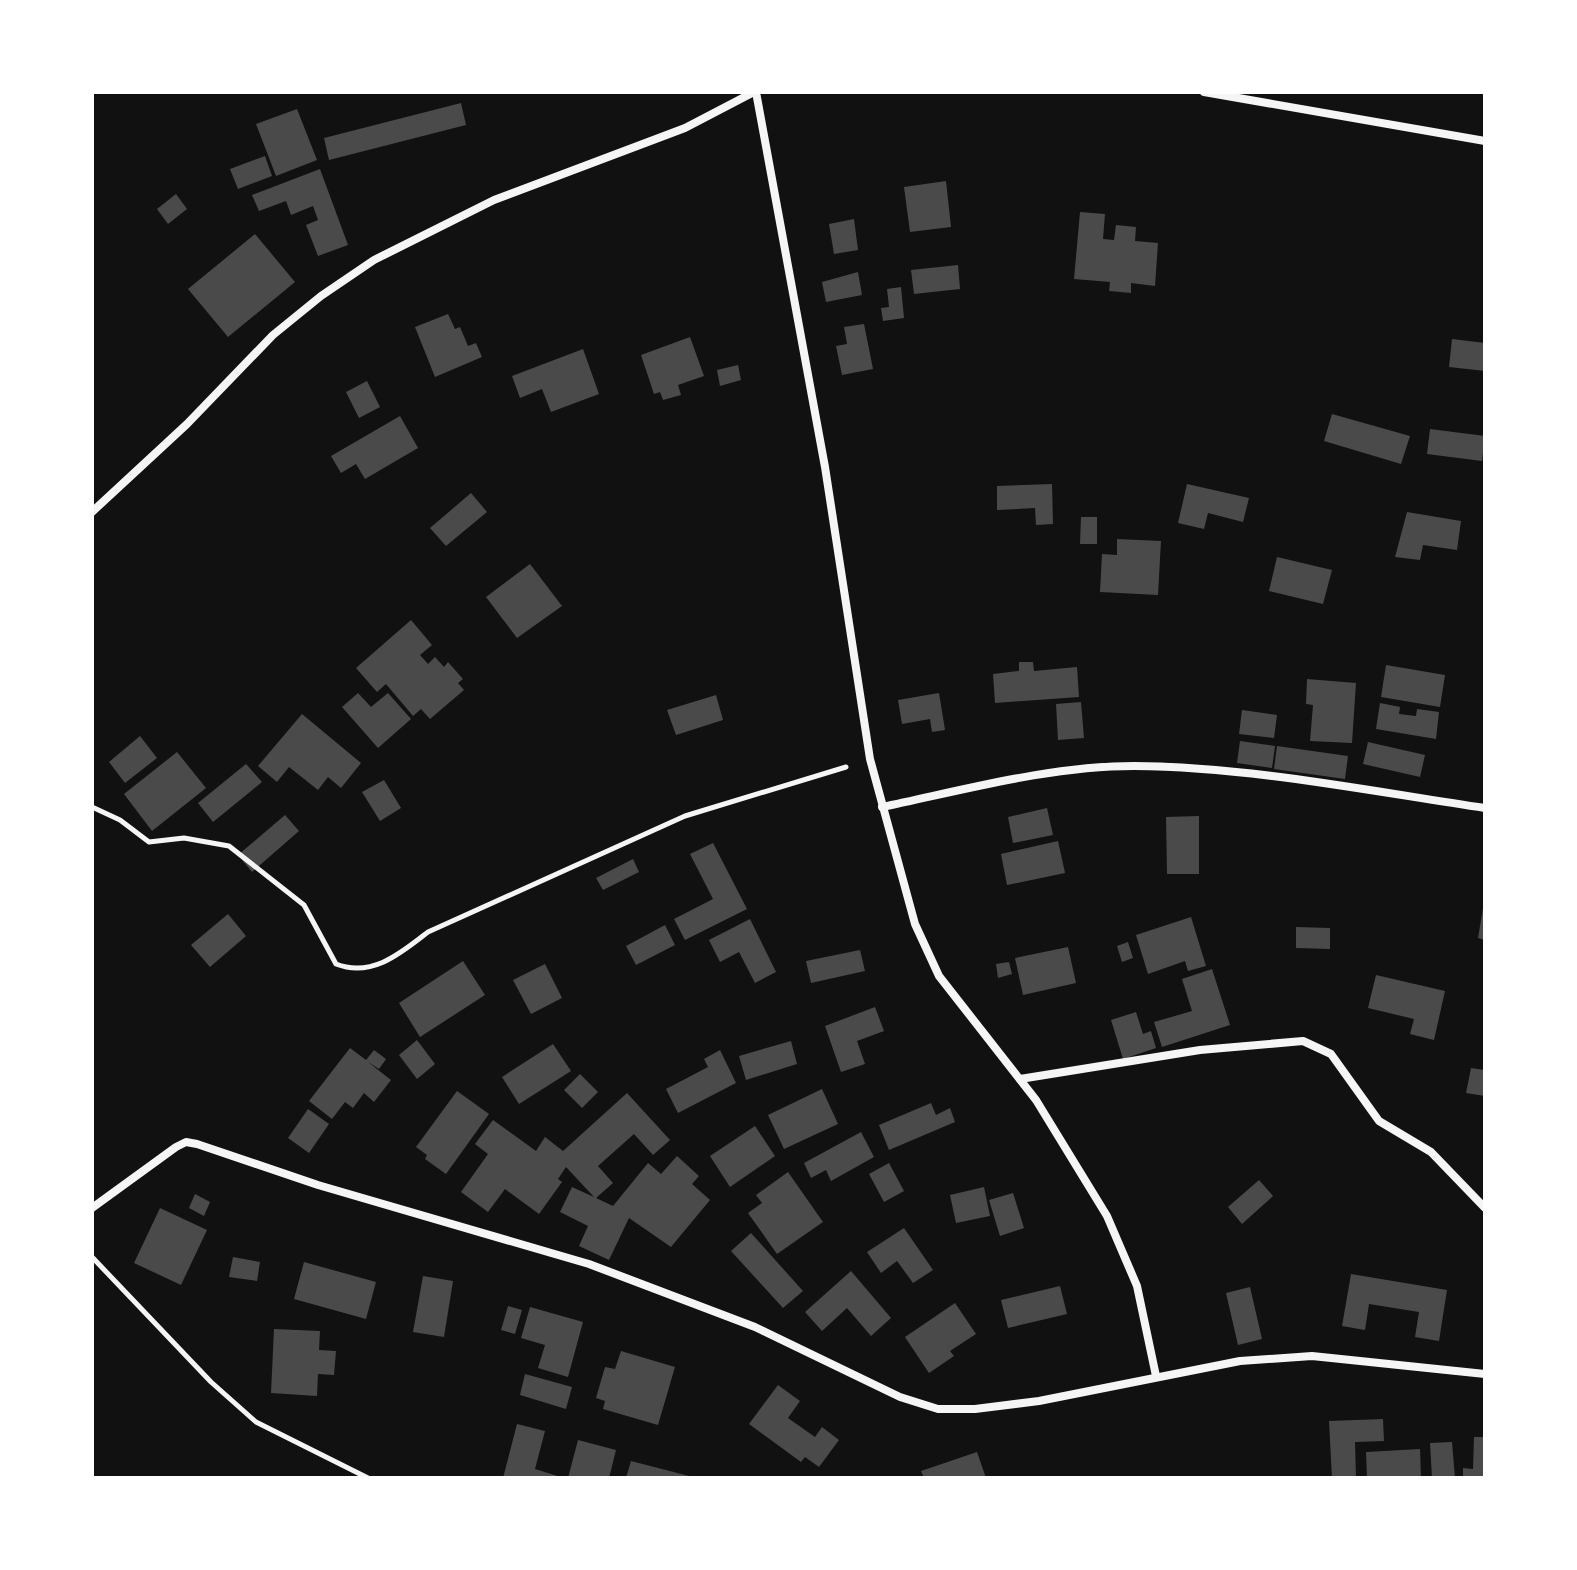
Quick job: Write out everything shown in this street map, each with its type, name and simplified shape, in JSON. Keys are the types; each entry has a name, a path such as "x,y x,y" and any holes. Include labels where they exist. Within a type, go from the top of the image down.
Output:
{"street":[{"path":"92,512 187,424 273,335 321,296 374,260 494,200 685,128 755,92 827,481 870,759 915,924 939,976 1020,1079 1071,1154 1107,1216 1137,1286 1156,1376"},
{"path":"1204,92 1485,141"},
{"path":"882,807 1017,779 1132,766 1198,769 1386,790 1485,808"},
{"path":"1020,1079 1211,1048 1303,1041 1331,1054 1379,1121 1431,1152 1476,1194 1485,1208"},
{"path":"92,1208 186,1142 589,1264 755,1327 877,1387 938,1409 975,1409 1039,1401 1240,1361 1312,1356 1485,1374"}],"path":[{"path":"92,807 120,820 149,842 184,838 229,846 304,905 336,964 348,969 372,966 397,957 428,932 685,816 870,759"},
{"path":"92,1257 211,1382 256,1422 368,1478"}],"building":[{"path":"461,103 466,125 329,160 324,138"},
{"path":"297,109 317,160 276,176 256,124"},
{"path":"265,156 272,176 238,189 230,169"},
{"path":"320,169 348,245 318,256 306,225 318,220 313,206 291,215 286,201 259,211 252,195"},
{"path":"946,181 951,227 910,232 904,187"},
{"path":"176,194 187,209 168,224 157,209"},
{"path":"1080,212 1105,214 1103,239 1114,240 1116,225 1136,227 1135,241 1158,243 1155,286 1131,283 1131,293 1109,291 1110,282 1074,279"},
{"path":"854,219 858,250 834,254 829,224"},
{"path":"255,234 295,282 228,337 188,289"},
{"path":"958,265 960,289 914,294 911,270"},
{"path":"858,272 862,295 826,302 822,282"},
{"path":"901,287 904,318 883,321 881,308 889,307 887,289"},
{"path":"448,314 455,329 460,327 468,346 476,343 482,357 435,377 415,327"},
{"path":"864,324 873,369 842,375 836,346 847,344 844,327"},
{"path":"690,337 704,376 678,385 681,395 663,400 660,392 654,394 641,355"},
{"path":"1452,339 1485,343 1485,371 1449,367"},
{"path":"583,349 599,394 551,412 542,389 520,398 512,376"},
{"path":"738,365 741,380 720,386 717,370"},
{"path":"367,381 380,407 359,418 346,392"},
{"path":"1332,414 1410,436 1401,464 1324,441"},
{"path":"400,416 418,448 365,479 356,464 341,473 331,456"},
{"path":"1430,429 1485,436 1482,461 1427,454"},
{"path":"1052,484 1053,524 1036,525 1035,508 997,510 997,486"},
{"path":"1187,484 1249,498 1243,522 1208,513 1204,529 1178,523"},
{"path":"471,493 487,512 446,546 430,528"},
{"path":"1407,512 1461,521 1457,550 1423,545 1420,560 1395,557"},
{"path":"1081,517 1097,517 1097,544 1080,544"},
{"path":"1117,539 1161,541 1158,595 1100,592 1102,554 1117,555"},
{"path":"1277,557 1332,570 1323,604 1269,591"},
{"path":"530,564 562,606 517,638 486,597"},
{"path":"411,620 432,645 420,655 428,664 435,657 444,667 448,662 463,679 458,683 464,690 430,719 421,709 413,716 386,684 377,692 356,668"},
{"path":"1019,662 1033,662 1034,671 1077,667 1079,697 995,703 993,674 1019,671"},
{"path":"1386,665 1445,675 1440,707 1381,697"},
{"path":"1307,679 1356,683 1352,743 1310,741 1313,705 1306,704"},
{"path":"358,693 371,707 388,693 411,719 378,748 342,707"},
{"path":"939,693 945,730 932,732 930,719 902,724 898,700"},
{"path":"716,695 723,720 676,735 667,710"},
{"path":"1081,702 1084,738 1058,740 1056,704"},
{"path":"1380,703 1400,707 1399,714 1416,716 1417,709 1439,712 1436,739 1376,729"},
{"path":"1242,710 1277,715 1274,738 1239,734"},
{"path":"302,714 361,763 341,788 328,777 318,790 289,767 277,782 258,766"},
{"path":"140,736 157,758 125,783 109,762"},
{"path":"1240,741 1275,746 1272,768 1237,763"},
{"path":"1368,742 1425,755 1420,777 1363,764"},
{"path":"1277,746 1348,756 1345,779 1274,769"},
{"path":"177,752 206,788 152,831 124,794"},
{"path":"246,764 262,782 213,822 198,803"},
{"path":"384,780 401,808 380,821 362,792"},
{"path":"1047,808 1053,835 1013,843 1008,817"},
{"path":"285,815 299,831 252,872 238,855"},
{"path":"1199,816 1199,874 1167,874 1166,817"},
{"path":"1058,841 1065,873 1007,885 1001,854"},
{"path":"713,843 747,909 685,940 674,919 713,899 690,854"},
{"path":"633,859 639,872 603,890 596,878"},
{"path":"1485,909 1485,940 1478,938"},
{"path":"228,914 246,936 210,967 191,945"},
{"path":"1191,917 1206,966 1188,971 1185,961 1148,974 1136,935"},
{"path":"750,919 776,972 755,983 739,952 720,962 709,940"},
{"path":"665,925 675,945 636,965 626,946"},
{"path":"1296,927 1330,928 1330,949 1296,948"},
{"path":"1128,942 1133,958 1122,962 1117,946"},
{"path":"1068,947 1076,983 1023,995 1015,958"},
{"path":"860,950 865,971 811,983 806,961"},
{"path":"463,961 485,995 420,1037 399,1003"},
{"path":"1009,962 1012,974 998,978 996,964"},
{"path":"545,964 562,998 531,1014 513,980"},
{"path":"1212,969 1230,1025 1162,1047 1154,1022 1192,1011 1182,979"},
{"path":"1376,975 1445,991 1434,1040 1410,1034 1414,1019 1368,1008"},
{"path":"875,1007 884,1031 857,1041 865,1064 841,1072 825,1026"},
{"path":"1136,1012 1143,1034 1151,1031 1156,1048 1123,1059 1111,1020"},
{"path":"417,1040 435,1064 417,1079 399,1055"},
{"path":"791,1041 797,1064 746,1080 739,1056"},
{"path":"553,1044 571,1071 519,1104 502,1077"},
{"path":"350,1048 366,1060 374,1050 386,1059 379,1069 368,1062 391,1080 374,1102 364,1093 353,1108 345,1102 332,1119 309,1101"},
{"path":"720,1050 736,1083 678,1113 666,1089 708,1067 704,1059"},
{"path":"1471,1068 1485,1070 1485,1096 1466,1093"},
{"path":"580,1074 598,1092 582,1108 564,1090"},
{"path":"822,1089 838,1124 784,1149 768,1115"},
{"path":"457,1091 489,1114 446,1174 425,1159 427,1155 416,1147"},
{"path":"627,1093 670,1140 653,1155 634,1134 598,1166 613,1183 596,1198 613,1206 648,1163 661,1174 677,1156 699,1176 692,1184 710,1200 671,1247 629,1218 609,1260 579,1246 588,1226 560,1212 572,1187 594,1197 566,1167 558,1179 562,1182 539,1214 505,1189 488,1212 461,1192 488,1154 475,1144 493,1120 536,1151 545,1137 563,1151"},
{"path":"931,1103 936,1115 950,1108 955,1122 889,1150 879,1125"},
{"path":"308,1109 329,1124 309,1153 288,1138"},
{"path":"755,1126 775,1156 730,1187 710,1156"},
{"path":"861,1132 874,1157 831,1181 826,1170 811,1178 804,1163"},
{"path":"889,1163 904,1191 884,1202 869,1174"},
{"path":"788,1172 823,1222 777,1254 748,1213 762,1203 756,1195"},
{"path":"1259,1180 1273,1196 1242,1224 1228,1207"},
{"path":"984,1187 990,1216 956,1223 950,1195"},
{"path":"1013,1193 1024,1228 1000,1236 989,1200"},
{"path":"195,1194 210,1202 204,1216 189,1208"},
{"path":"160,1208 207,1230 181,1285 134,1263"},
{"path":"904,1228 933,1270 913,1283 897,1261 881,1273 867,1252"},
{"path":"751,1233 803,1291 783,1308 731,1251"},
{"path":"233,1257 260,1262 257,1281 229,1277"},
{"path":"304,1262 376,1282 366,1319 294,1299"},
{"path":"851,1271 891,1318 871,1336 847,1308 822,1331 805,1312"},
{"path":"1351,1274 1447,1290 1439,1341 1415,1337 1419,1312 1369,1304 1365,1330 1342,1326"},
{"path":"423,1276 453,1281 444,1337 413,1332"},
{"path":"1060,1286 1067,1314 1008,1328 1001,1300"},
{"path":"1250,1287 1262,1339 1238,1345 1226,1293"},
{"path":"955,1303 976,1334 950,1351 954,1356 929,1373 905,1337"},
{"path":"508,1306 522,1310 515,1334 501,1330"},
{"path":"530,1307 583,1322 568,1377 538,1368 545,1345 521,1338"},
{"path":"274,1329 320,1331 319,1350 336,1351 334,1375 318,1374 317,1396 271,1393"},
{"path":"621,1351 675,1367 658,1425 603,1409 605,1401 596,1398 605,1367 615,1369"},
{"path":"525,1374 572,1387 566,1409 520,1395"},
{"path":"778,1385 800,1401 788,1418 815,1437 822,1427 839,1440 819,1467 805,1457 801,1462 749,1424"},
{"path":"1383,1419 1384,1441 1355,1442 1356,1478 1332,1478 1329,1421"},
{"path":"517,1424 545,1431 535,1469 564,1478 503,1478"},
{"path":"1474,1437 1485,1437 1485,1478 1463,1478 1463,1468 1473,1469"},
{"path":"578,1440 616,1450 609,1478 568,1478"},
{"path":"1452,1442 1455,1478 1432,1478 1430,1443"},
{"path":"1420,1449 1421,1478 1367,1478 1366,1452"},
{"path":"977,1452 986,1478 924,1478 921,1471"},
{"path":"631,1461 693,1477 693,1478 626,1478"}]}
